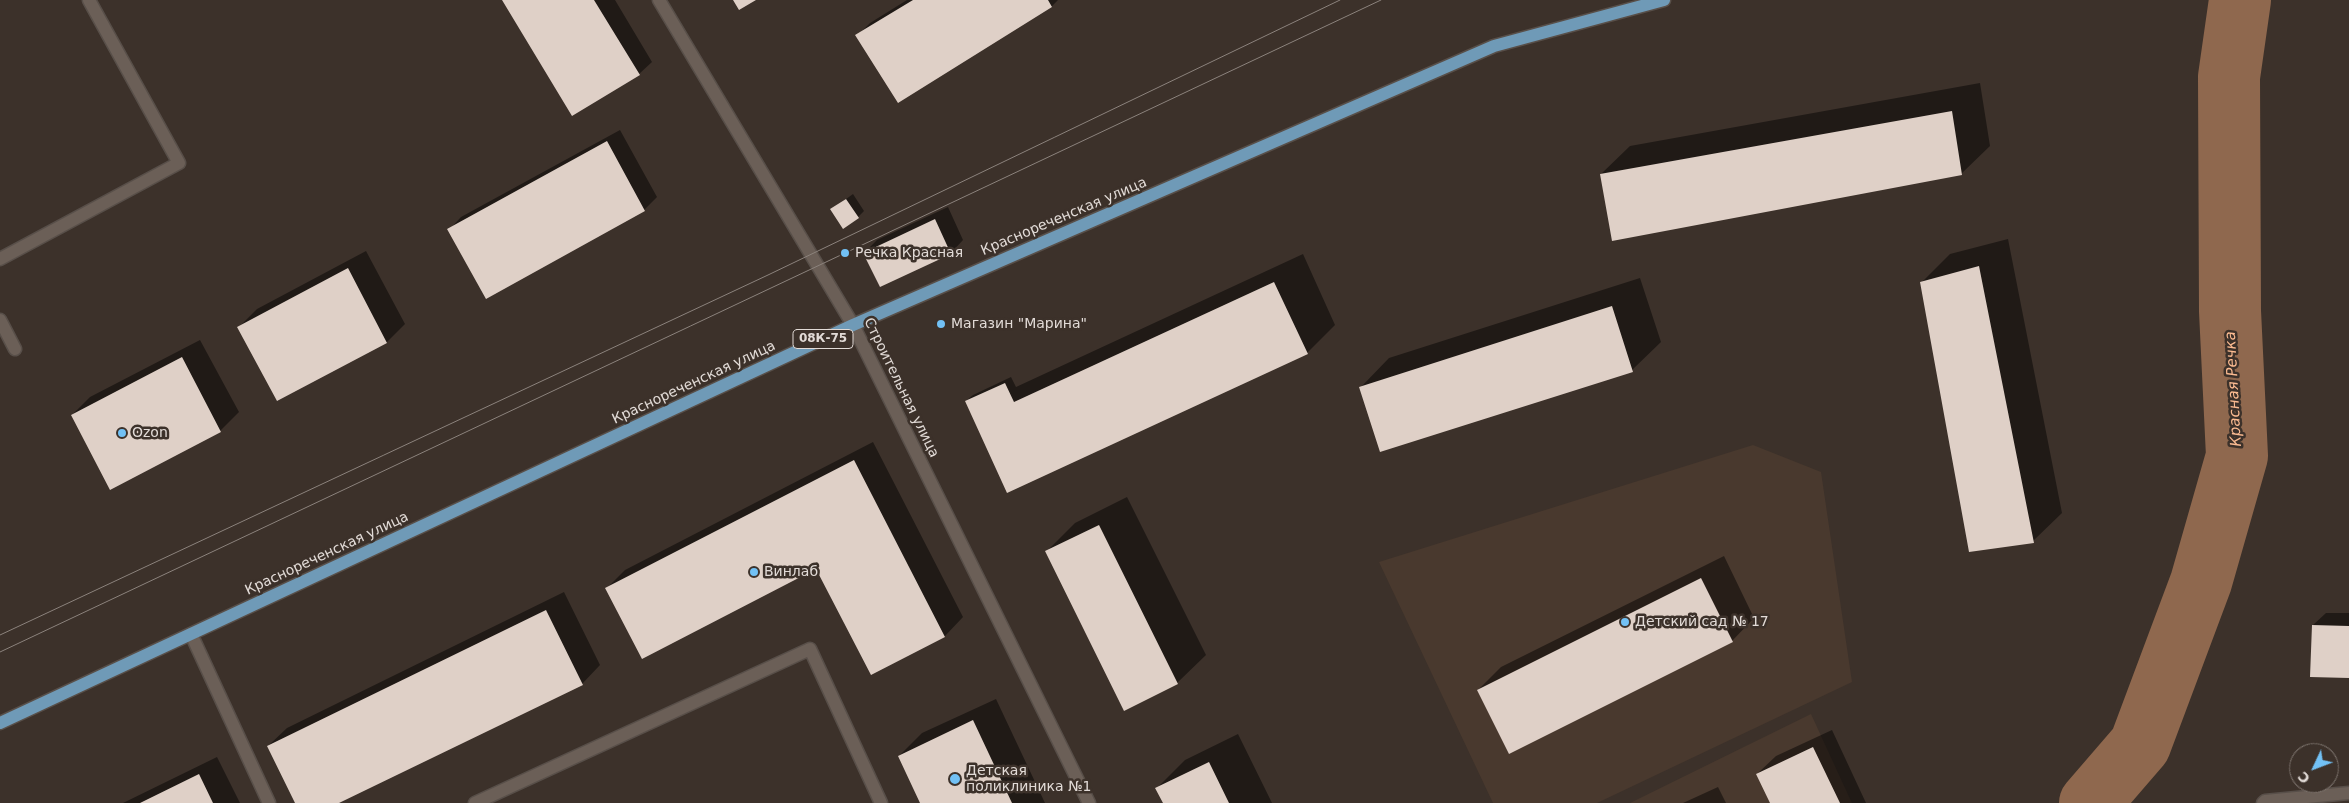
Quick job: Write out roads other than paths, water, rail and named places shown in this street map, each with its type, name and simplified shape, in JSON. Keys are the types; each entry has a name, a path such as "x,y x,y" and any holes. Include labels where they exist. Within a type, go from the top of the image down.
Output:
{"main road":[{"name":"Краснореченская улица","path":"0,724 854,325 1494,46 1664,0"}],"street":[{"path":"0,259 179,163 89,0"},
{"name":"Строительная улица","path":"659,0 854,325 1090,803"},
{"path":"0,320 15,349"},
{"path":"191,634 269,803"},
{"path":"475,803 810,650 881,803"},
{"path":"2263,803 2265,801 2349,794"}],"waterway":[{"name":"Красная Речка","path":"2090,803 2140,745 2201,582 2237,456 2230,311 2229,77 2240,0"}],"tram line":[{"path":"0,635 768,275 1340,0"},
{"path":"0,652 1381,0"}],"place":[{"name":"Речка Красная","path":"845,253"},
{"name":"Магазин \"Марина\"","path":"941,324"},
{"name":"Ozon","path":"122,433"},
{"name":"Винлаб","path":"754,572"},
{"name":"Детский сад № 17","path":"1625,622"},
{"name":"Детская поликлиника №1","path":"955,779"}]}
